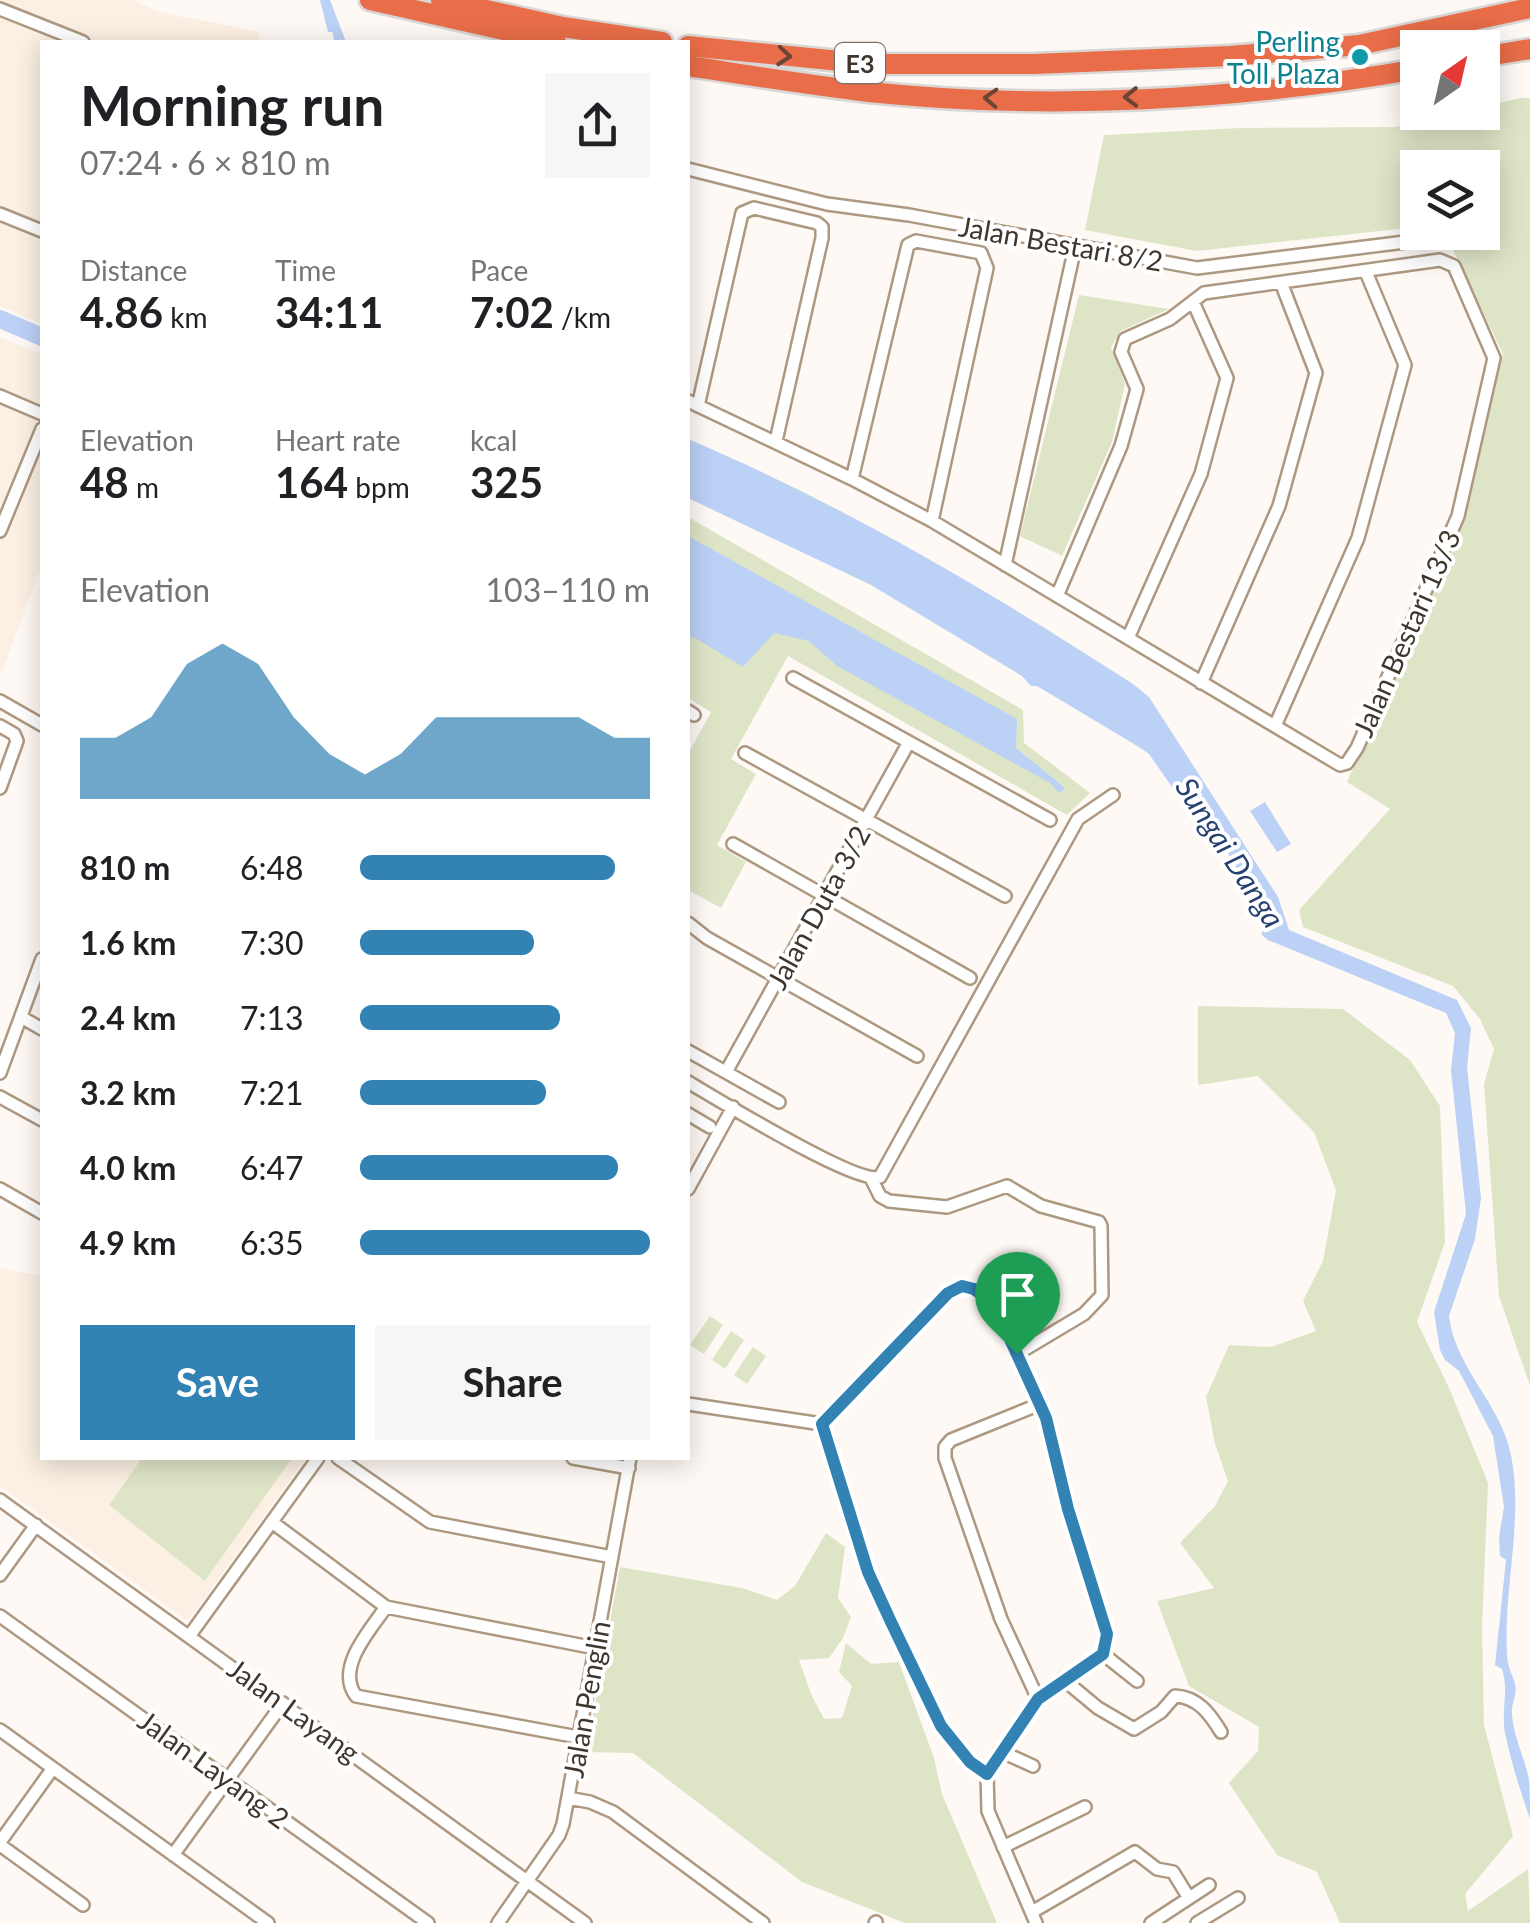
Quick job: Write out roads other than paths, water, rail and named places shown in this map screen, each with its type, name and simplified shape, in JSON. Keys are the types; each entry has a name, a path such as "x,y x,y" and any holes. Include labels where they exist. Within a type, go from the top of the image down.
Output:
{"highway":[{"path":"441,0 563,27 649,40"},
{"path":"372,1 547,40"},
{"name":"E3","path":"690,46 870,64 1283,54 1359,45 1530,8"},
{"path":"1500,54 1530,49"},
{"name":"E3","path":"690,66 871,92 1030,100 1228,95 1400,71"}],"street":[{"path":"0,8 79,40"},
{"name":"Jalan Bestari 8/2","path":"690,170 827,204 909,215 1197,268 1400,243"},
{"path":"693,403 742,213 754,208 811,221 822,227 822,238 776,442"},
{"path":"0,214 40,230"},
{"path":"852,478 908,245 916,241 985,256 987,268 932,521"},
{"path":"1005,565 1075,247"},
{"name":"Jalan Bestari 13/3","path":"693,403 852,478 932,521 1332,762 1347,763 1458,516 1494,358 1450,262 1440,260 1366,272"},
{"path":"1057,596 1121,446 1137,389 1122,352 1122,345 1130,336 1170,319 1204,293 1366,272 1404,365 1358,538 1274,726"},
{"path":"1201,683 1279,506 1316,372 1282,285"},
{"path":"1128,638 1201,474 1227,378 1194,304"},
{"path":"0,396 40,413"},
{"path":"0,531 40,434"},
{"path":"0,495 13,500"},
{"path":"793,678 1050,820"},
{"path":"0,701 40,724"},
{"path":"0,726 17,737 0,788"},
{"name":"Jalan Duta 3/2","path":"726,1072 909,742"},
{"path":"745,752 1005,896"},
{"path":"1017,1354 1084,1314 1102,1295 1098,1222 1041,1206 1006,1186 947,1206 889,1201 880,1196 876,1178 1078,819 1113,795"},
{"path":"733,844 970,978"},
{"path":"690,925 707,938 918,1056"},
{"path":"690,932 707,938"},
{"path":"0,1073 40,963"},
{"path":"20,1017 40,1029"},
{"path":"690,1051 778,1102"},
{"path":"690,1083 810,1152 876,1178"},
{"path":"0,1096 40,1119"},
{"path":"690,1185 733,1108"},
{"path":"690,1115 710,1127"},
{"path":"0,1189 40,1212"},
{"path":"822,1424 948,1293 962,1286 988,1299 1040,1404 1107,1634 1103,1654 1038,1699 1000,1751 987,1774 988,1811 1034,1918 1135,1852 1157,1869 1173,1872 1189,1898"},
{"path":"690,1404 822,1424"},
{"path":"1038,1699 1001,1619 945,1458 945,1447 951,1440 1040,1404"},
{"path":"822,1424 868,1572 886,1612 941,1726 970,1762 987,1774"},
{"path":"190,1635 317,1460"},
{"path":"341,1460 434,1524 612,1557"},
{"path":"602,1460 630,1462"},
{"name":"Jalan Penglin","path":"498,1923 559,1835 630,1462"},
{"name":"Jalan Layang","path":"0,1500 585,1923"},
{"path":"272,1522 386,1607 595,1648"},
{"path":"0,1575 36,1525"},
{"path":"386,1607 356,1650 350,1682 356,1696 578,1737"},
{"name":"Jalan Layang 2","path":"0,1616 428,1923"},
{"path":"1103,1654 1136,1681"},
{"path":"1064,1679 1098,1708 1134,1729 1161,1712 1175,1696 1198,1704 1221,1732"},
{"path":"173,1855 283,1703"},
{"path":"0,1730 268,1923"},
{"path":"1000,1751 1033,1766"},
{"path":"52,1768 0,1844 83,1905"},
{"path":"568,1798 612,1812 763,1923"},
{"path":"1003,1847 1085,1807"},
{"path":"1152,1923 1210,1886"},
{"path":"1197,1923 1238,1898"}],"water":[{"path":"320,0 330,0 345,40 334,40 332,32 328,32"},
{"name":"Sungai Danga","path":"690,440 860,521 1026,616 1133,684 1149,697 1278,897 1289,930 1457,1000 1471,1028 1467,1067 1481,1198 1475,1239 1449,1316 1460,1352 1498,1419 1511,1455 1515,1505 1507,1658 1516,1688 1513,1722 1529,1780 1530,1819 1505,1733 1504,1677 1502,1669 1495,1665 1506,1560 1500,1556 1504,1507 1493,1436 1459,1371 1445,1360 1440,1350 1434,1312 1466,1214 1451,1070 1455,1033 1446,1013 1268,940 1261,934 1265,919 1232,859 1210,829 1190,813 1149,754 1031,686 1022,676 871,585 690,499"},
{"path":"690,537 1017,719 1016,748 1065,788 1059,793 1050,783 837,666 809,641 774,633 743,667 690,637"},
{"path":"1265,802 1291,844 1277,852 1250,811"}],"waterway":[{"path":"0,319 40,336"}],"place":[{"name":"Perling Toll Plaza","path":"1360,57"}]}
